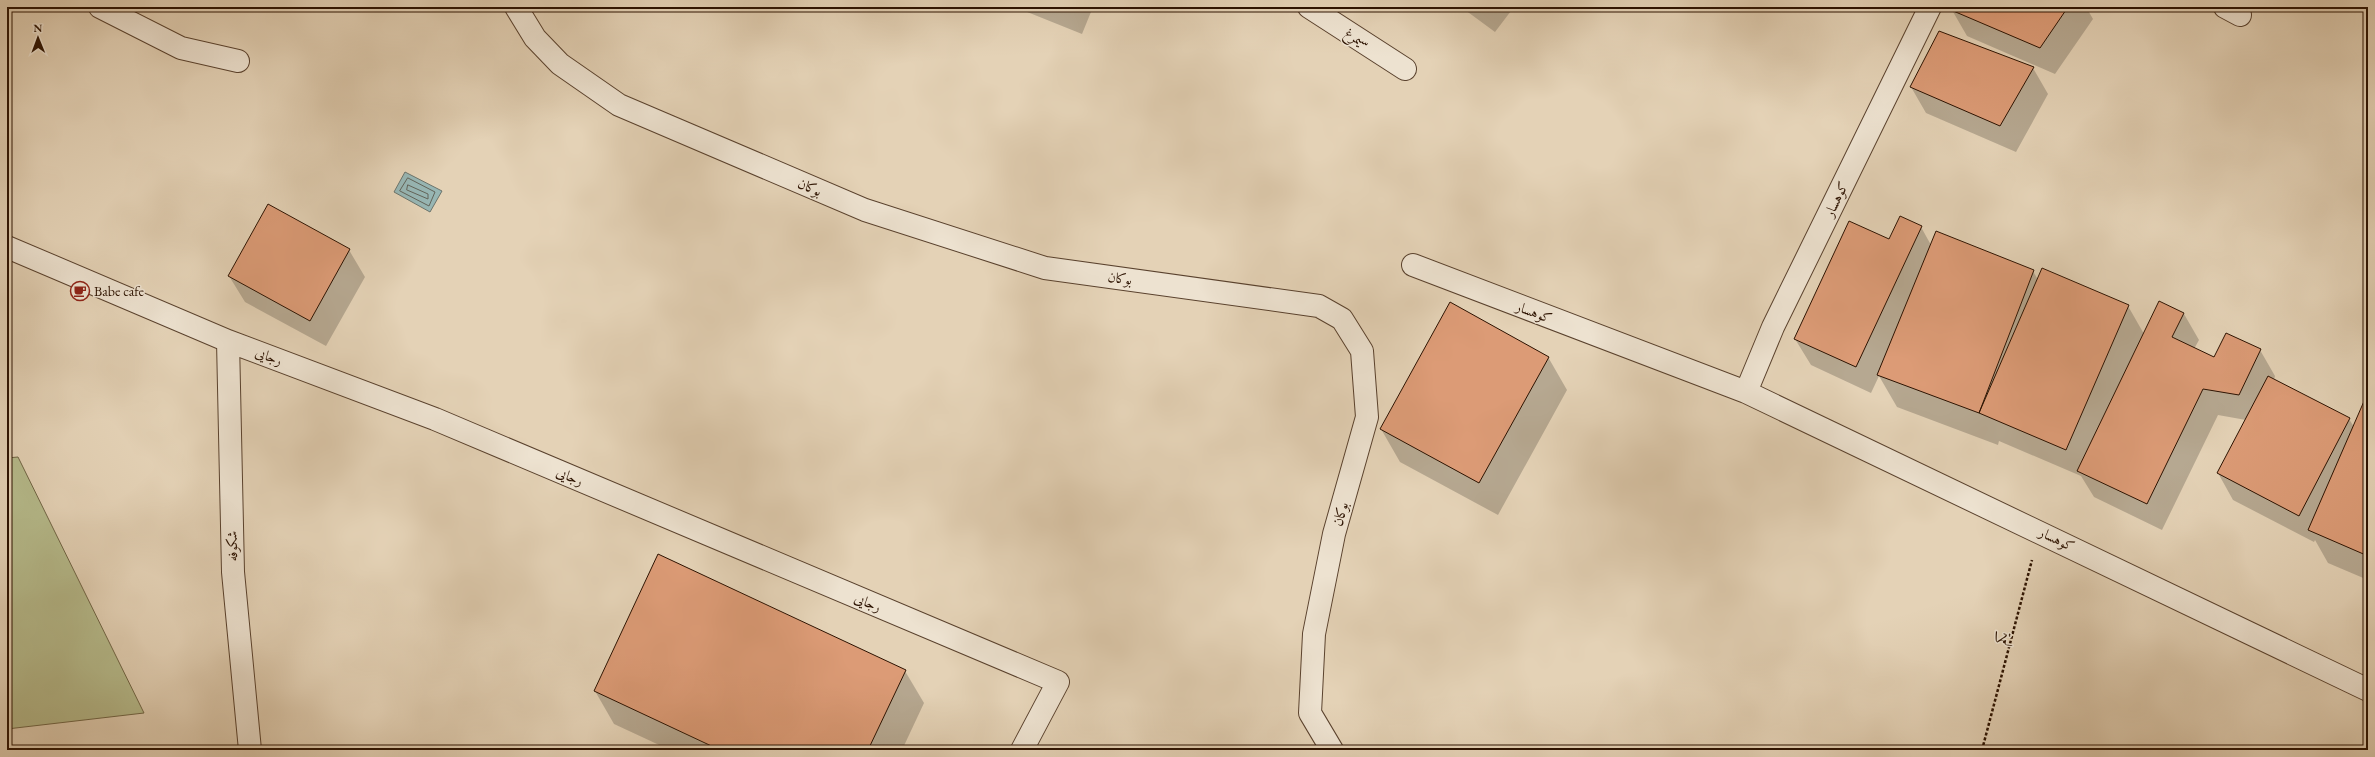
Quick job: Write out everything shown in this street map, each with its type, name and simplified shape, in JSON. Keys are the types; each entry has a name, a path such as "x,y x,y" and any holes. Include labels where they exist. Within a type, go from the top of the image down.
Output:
{"street":[{"path":"100,7 181,48 238,61"},
{"name":"بوکان","path":"516,7 535,38 560,64 619,105 865,210 1045,268 1319,306 1342,319 1362,351 1367,417 1334,534 1314,634 1310,713 1332,750"},
{"name":"سیمرغ","path":"1309,7 1405,69"},
{"name":"کوهسار","path":"1746,392 1777,320 1930,7"},
{"name":"رجایی","path":"7,247 228,341 435,419 1058,682 1022,750"},
{"name":"کوهسار","path":"1413,265 1746,392 2040,531 2368,690"},
{"name":"شکوفه","path":"228,341 233,572 250,750"}],"path":[{"name":"یکم","path":"1982,750 2040,531"}],"green space":[{"path":"18,457 144,713 7,729 7,458"}],"water":[{"path":"405,172 442,191 430,212 394,192"}],"building":[{"path":"1952,7 2068,7 2040,48 1951,10"},
{"path":"1939,31 2034,67 2000,126 1910,87"},
{"path":"268,204 350,249 310,321 228,276"},
{"path":"1900,216 1922,226 1856,367 1794,339 1849,221 1889,239"},
{"path":"1936,231 2034,270 1979,413 1877,375"},
{"path":"2042,268 2129,305 2066,450 1979,413"},
{"path":"2159,301 2184,313 2172,337 2214,357 2226,333 2261,349 2239,395 2203,389 2147,504 2077,471"},
{"path":"1450,302 1549,357 1479,483 1380,429"},
{"path":"2268,376 2350,418 2299,516 2217,473"},
{"path":"2368,392 2368,556 2308,530"},
{"path":"658,554 906,670 868,750 720,750 594,691"}],"place":[{"name":"Babe cafe","path":"80,291"}]}
